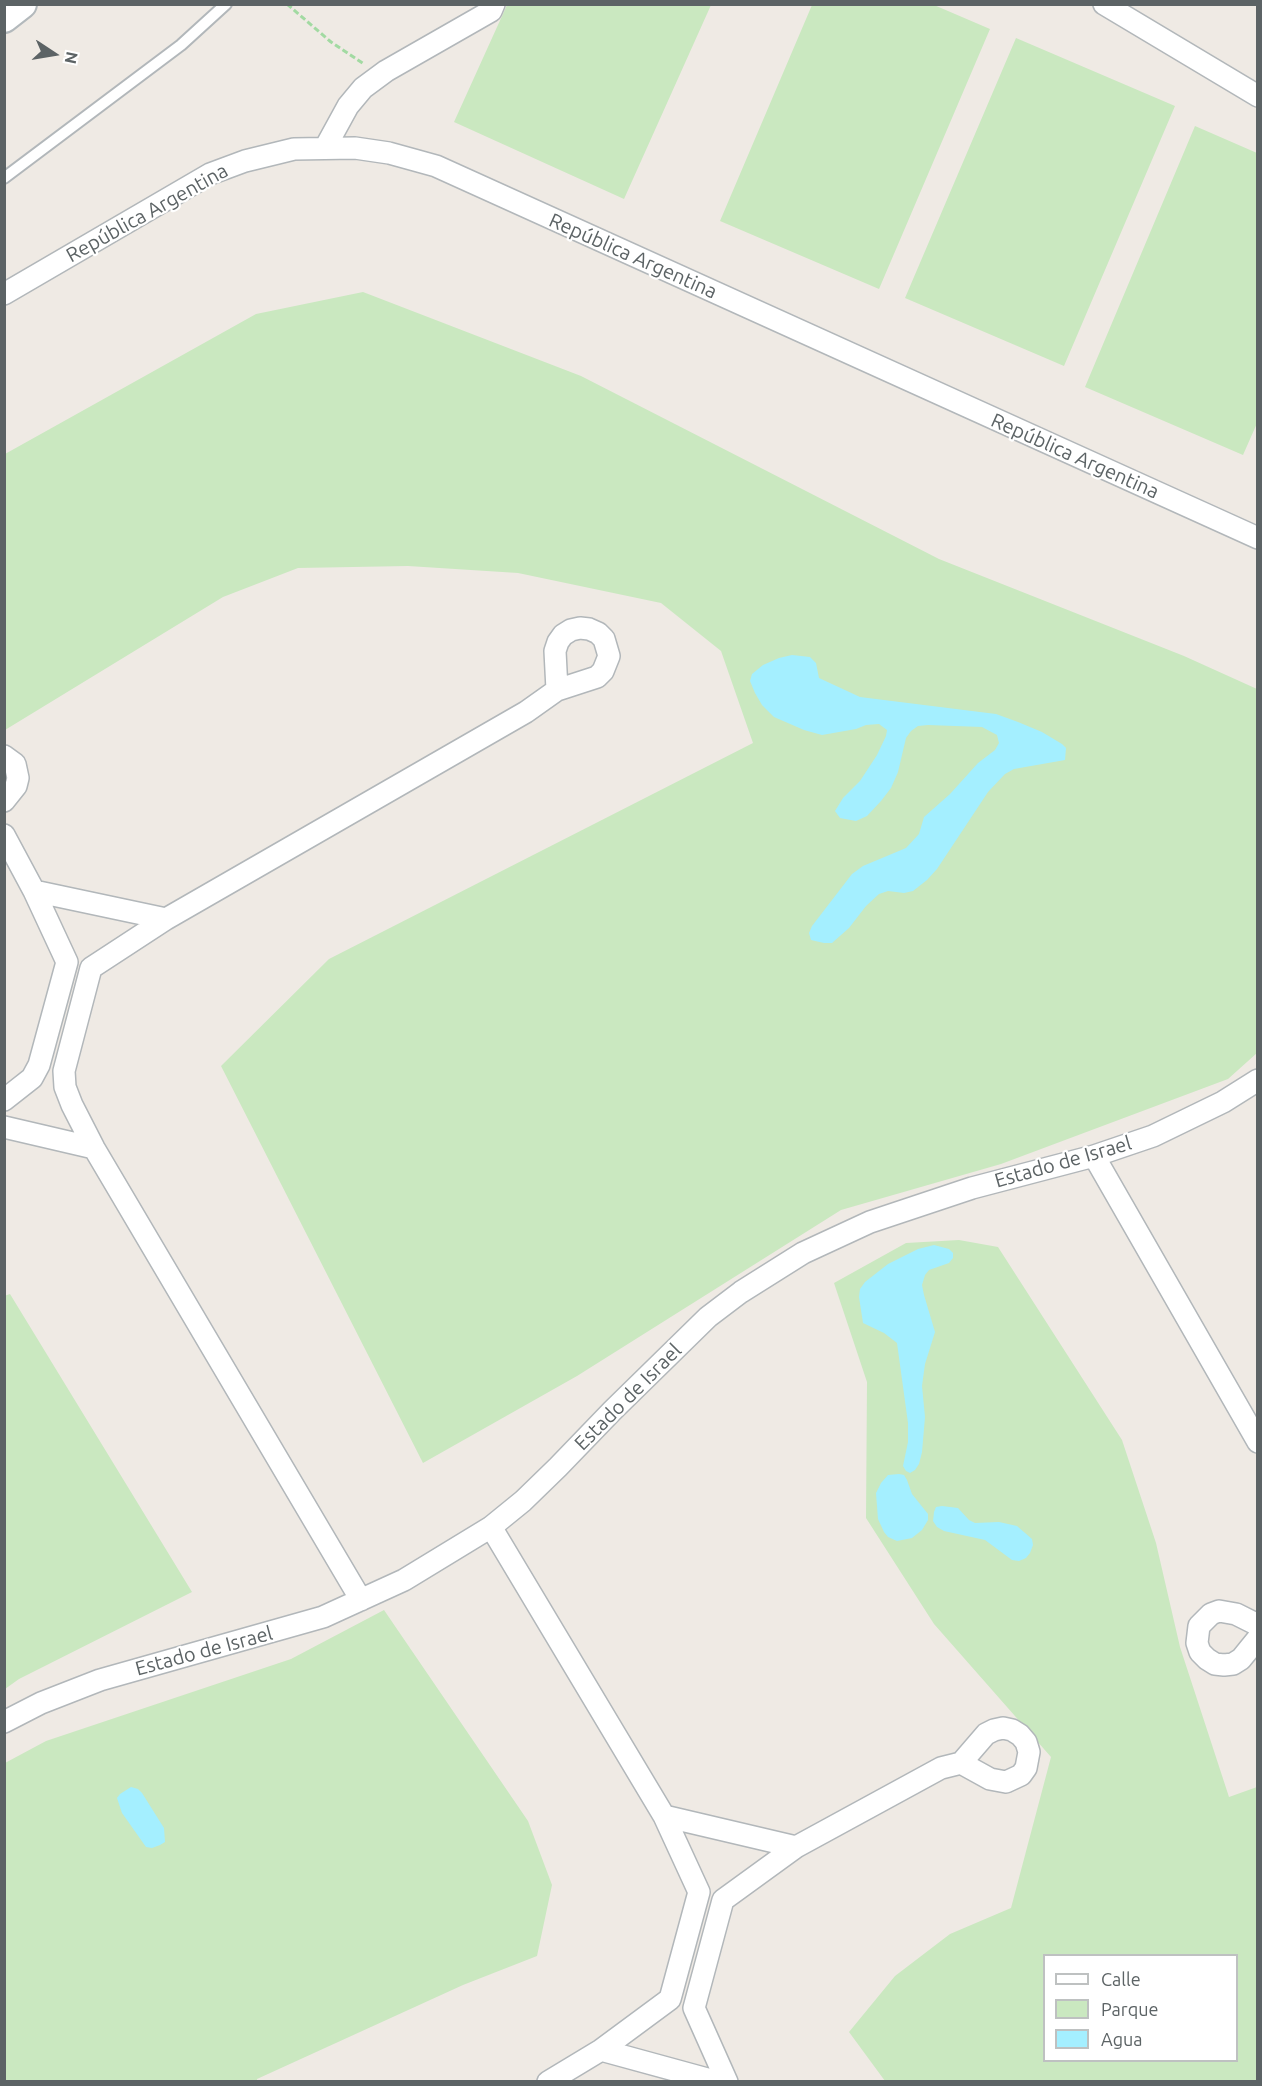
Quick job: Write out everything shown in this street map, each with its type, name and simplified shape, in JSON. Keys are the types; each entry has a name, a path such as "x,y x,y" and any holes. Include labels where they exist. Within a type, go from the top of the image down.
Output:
{"main road":[{"path":"4,18 22,4"}],"street":[{"path":"326,148 348,106 363,88 386,70 491,11 494,4"},
{"path":"1104,4 1257,96"},
{"name":"República Argentina","path":"4,294 210,174 245,161 294,149 356,148 389,153 435,166 1257,538"},
{"path":"361,1600 94,1148 72,1106 65,1087 64,1071 91,968 166,919 516,718 557,690"},
{"path":"4,756 15,764 18,778 16,786 4,801"},
{"path":"4,836 34,891 67,962 39,1065 32,1078 4,1100"},
{"path":"34,891 166,919"},
{"path":"67,962 91,968"},
{"path":"39,1065 64,1071"},
{"name":"Estado de Israel","path":"4,1722 41,1703 100,1680 322,1617 404,1580 491,1527 524,1501 694,1330 741,1292 774,1270 870,1221 972,1188 1094,1156 1153,1136 1223,1102 1257,1080"},
{"path":"4,1127 94,1148"},
{"path":"1094,1156 1257,1442"},
{"path":"491,1527 664,1816 699,1892 670,1999 602,2050 548,2082"},
{"path":"1257,1625 1236,1614 1219,1611 1204,1619 1199,1626 1197,1643 1200,1652 1207,1659 1215,1664 1224,1665 1233,1664 1241,1659 1257,1638"},
{"path":"727,2082 694,2008 723,1900 796,1847 941,1767 961,1763"},
{"path":"664,1816 796,1847"},
{"path":"699,1892 723,1900"},
{"path":"670,1999 694,2008"},
{"path":"602,2050 718,2082"}],"lane":[{"path":"4,178 181,45 226,4"}],"path":[{"path":"287,4 331,42 370,68"}],"green space":[{"path":"507,5 711,5 624,199 454,122"},
{"path":"812,5 934,5 990,29 879,289 720,221"},
{"path":"1016,38 1175,106 1064,366 905,298"},
{"path":"1195,126 1257,153 1258,421 1243,455 1085,387"},
{"path":"363,292 581,376 939,559 1184,656 1257,689 1257,1053 1228,1079 1001,1164 841,1210 577,1376 423,1463 221,1066 329,959 753,743 721,651 661,603 518,573 408,566 298,568 223,597 5,730 5,454 256,314"},
{"path":"959,1240 998,1247 1122,1440 1156,1543 1180,1647 1229,1797 1257,1787 1257,2081 885,2081 849,2032 895,1976 950,1934 1011,1908 1051,1757 934,1624 866,1518 867,1382 834,1283 906,1243"},
{"path":"10,1294 192,1592 19,1679 5,1689 4,1296"},
{"path":"384,1610 528,1821 552,1885 537,1956 463,1985 257,2079 257,2081 5,2082 5,1763 46,1741 291,1659"}],"water":[{"path":"792,655 810,657 816,663 819,678 860,697 996,714 1018,722 1062,744 1066,748 1065,760 1014,769 1005,774 988,792 937,869 927,880 913,891 904,893 888,891 879,894 866,906 849,928 832,943 811,940 809,933 812,926 852,874 863,866 906,848 919,834 924,817 950,794 978,763 995,750 999,743 997,735 982,727 918,726 906,738 898,772 891,788 881,801 867,816 856,821 840,818 835,811 843,798 860,781 877,755 887,730 879,724 866,725 822,735 774,717 762,705 755,693 750,681 752,674 763,665"},
{"path":"934,1245 949,1249 953,1253 953,1258 949,1263 929,1270 922,1285 935,1332 925,1364 922,1386 925,1417 922,1452 919,1464 910,1473 903,1466 908,1442 908,1423 897,1343 884,1333 863,1323 859,1297 860,1289 865,1282 888,1264 918,1249"},
{"path":"888,1475 904,1475 912,1494 928,1514 928,1520 922,1530 912,1538 897,1541 888,1537 878,1519 876,1493"},
{"path":"936,1507 958,1508 975,1523 999,1522 1017,1526 1032,1539 1033,1545 1030,1553 1019,1561 1012,1560 985,1540 944,1531 933,1521"},
{"path":"131,1787 142,1793 164,1828 165,1842 160,1845 152,1848 146,1847 122,1813 117,1798"}]}
